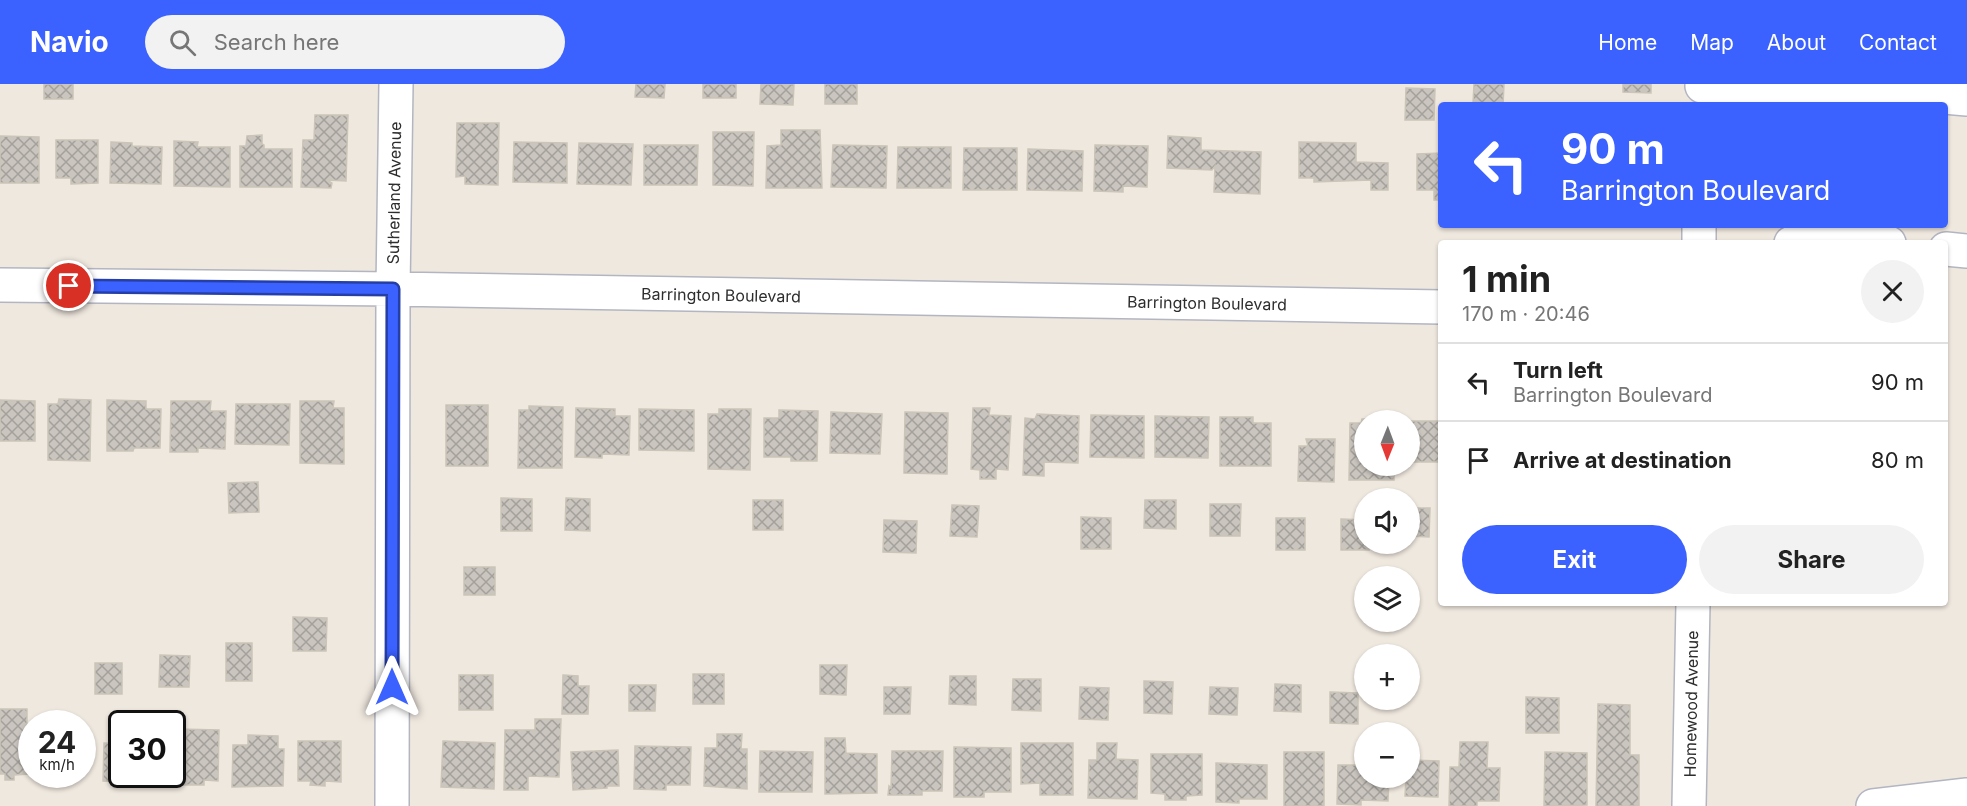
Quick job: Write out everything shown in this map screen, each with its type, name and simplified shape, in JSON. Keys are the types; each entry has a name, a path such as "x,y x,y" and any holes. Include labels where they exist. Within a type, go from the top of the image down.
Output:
{"street":[{"name":"Sutherland Avenue","path":"392,806 393,289 396,84"},
{"path":"1702,92 1775,102 1807,85 1967,99"},
{"path":"1797,240 1820,228"},
{"path":"1824,228 1839,238 1859,240"},
{"path":"1948,249 1967,251"},
{"name":"Barrington Boulevard","path":"0,285 393,289 1438,307"},
{"name":"Homewood Avenue","path":"1689,806 1693,606"},
{"path":"1873,806 1967,795"}],"building":[{"path":"44,84 73,84 73,99 44,99"},
{"path":"636,84 665,84 664,98 635,97"},
{"path":"703,84 736,84 736,98 703,98"},
{"path":"761,84 794,84 793,105 760,104"},
{"path":"825,84 857,84 857,104 825,104"},
{"path":"1474,84 1504,84 1503,102 1473,102"},
{"path":"1623,84 1651,84 1651,93 1623,92"},
{"path":"1406,88 1435,89 1434,120 1405,120"},
{"path":"315,115 348,115 346,181 327,180 332,183 331,188 301,187 303,140 314,140"},
{"path":"457,123 499,123 498,185 465,184 465,176 456,177"},
{"path":"781,130 820,130 822,188 766,188 767,146 781,145"},
{"path":"713,132 754,132 753,186 713,185"},
{"path":"262,135 264,149 292,149 292,187 240,187 240,146 246,146 247,136"},
{"path":"0,136 39,137 39,183 0,183"},
{"path":"1168,136 1201,138 1201,150 1261,152 1260,194 1214,192 1215,166 1212,170 1167,168"},
{"path":"56,140 98,140 98,183 71,184 71,178 56,178"},
{"path":"174,141 198,142 197,147 230,147 230,187 174,186"},
{"path":"111,142 132,143 132,146 162,147 161,184 110,183"},
{"path":"514,142 567,143 567,183 513,182"},
{"path":"1299,142 1356,143 1356,162 1388,163 1388,190 1371,190 1371,180 1314,182 1314,178 1299,178"},
{"path":"579,143 633,144 631,185 577,184"},
{"path":"644,145 698,145 697,185 644,185"},
{"path":"833,145 887,146 886,188 831,187"},
{"path":"1095,145 1148,146 1147,187 1123,186 1123,192 1094,191"},
{"path":"898,147 951,147 951,188 897,188"},
{"path":"964,148 1017,148 1017,190 963,190"},
{"path":"1028,149 1083,151 1082,191 1027,190"},
{"path":"1438,153 1438,200 1434,200 1434,190 1417,190 1417,154"},
{"path":"59,399 91,400 90,461 48,460 48,404 58,404"},
{"path":"0,400 35,401 35,441 0,441"},
{"path":"107,400 146,401 146,409 161,409 160,448 107,451"},
{"path":"171,401 211,401 210,411 226,411 225,449 198,448 198,452 170,452"},
{"path":"300,401 334,401 333,408 344,408 344,464 300,463"},
{"path":"236,404 290,404 289,445 235,444"},
{"path":"446,405 488,405 488,466 446,466"},
{"path":"529,406 563,407 562,468 518,468 519,410 529,410"},
{"path":"576,408 615,409 615,416 630,416 629,455 602,454 602,458 575,457"},
{"path":"973,408 990,408 989,415 1011,416 1008,470 996,469 996,479 980,479 980,470 971,469"},
{"path":"639,409 694,410 694,451 639,450"},
{"path":"719,409 751,409 750,470 708,469 708,414 719,414"},
{"path":"779,410 818,411 817,461 791,461 791,457 764,457 764,418 779,418"},
{"path":"831,412 882,414 880,454 830,453"},
{"path":"905,412 948,413 947,474 904,473"},
{"path":"1037,414 1079,416 1078,463 1044,462 1044,476 1023,475 1025,418 1035,419"},
{"path":"1091,415 1144,416 1144,458 1090,457"},
{"path":"1155,416 1209,417 1208,458 1155,457"},
{"path":"1220,417 1253,417 1253,423 1271,423 1271,466 1220,466"},
{"path":"1420,421 1438,421 1438,462 1420,462"},
{"path":"1350,423 1354,423 1354,476 1394,476 1394,480 1349,480"},
{"path":"1306,439 1335,439 1334,482 1298,481 1299,446 1308,446"},
{"path":"258,482 259,512 229,513 228,483"},
{"path":"501,498 532,499 532,531 501,531"},
{"path":"566,498 590,499 590,531 565,530"},
{"path":"753,500 783,500 783,530 753,530"},
{"path":"1145,500 1176,500 1176,529 1144,528"},
{"path":"1210,504 1241,504 1240,536 1210,536"},
{"path":"952,505 979,506 977,537 950,536"},
{"path":"1420,508 1430,508 1429,537 1420,537"},
{"path":"1081,517 1111,518 1111,549 1081,549"},
{"path":"1276,518 1305,518 1305,550 1276,550"},
{"path":"1341,519 1354,520 1354,550 1341,550"},
{"path":"884,520 917,521 916,553 883,552"},
{"path":"464,567 495,567 495,595 464,595"},
{"path":"293,617 327,618 326,651 293,651"},
{"path":"226,643 252,643 252,681 226,681"},
{"path":"160,655 190,656 189,687 159,687"},
{"path":"95,663 122,663 122,694 95,694"},
{"path":"820,665 847,665 846,695 820,694"},
{"path":"693,674 724,674 724,704 693,704"},
{"path":"459,675 493,675 493,710 459,710"},
{"path":"563,675 578,676 578,686 589,686 588,714 562,714"},
{"path":"950,676 976,676 976,705 949,704"},
{"path":"1013,679 1041,679 1041,711 1012,710"},
{"path":"1144,681 1173,682 1172,714 1144,713"},
{"path":"1275,684 1301,685 1301,712 1274,711"},
{"path":"629,685 656,685 655,711 629,711"},
{"path":"884,687 911,687 910,714 884,714"},
{"path":"1080,687 1109,688 1108,720 1079,719"},
{"path":"1210,687 1238,688 1237,715 1209,714"},
{"path":"1330,692 1354,693 1354,710 1358,710 1358,722 1330,723"},
{"path":"1526,697 1559,698 1559,733 1526,733"},
{"path":"1598,704 1630,705 1630,755 1639,755 1639,806 1596,806"},
{"path":"0,709 27,709 18,710 18,775 14,775 14,780 5,780 5,774 0,774"},
{"path":"535,719 561,719 559,777 528,776 528,790 504,790 505,730 535,730"},
{"path":"186,729 219,730 218,781 204,780 204,785 186,785"},
{"path":"717,734 742,734 741,749 747,749 747,789 704,786 705,748 717,748"},
{"path":"248,735 278,736 278,749 284,749 283,786 232,787 233,745 248,745"},
{"path":"825,738 845,738 846,753 877,754 877,793 825,794"},
{"path":"298,741 341,741 341,782 325,781 325,786 310,785 311,781 298,781"},
{"path":"443,741 495,743 494,789 441,787"},
{"path":"1460,742 1488,742 1487,768 1500,768 1499,801 1477,801 1477,806 1449,806 1450,767 1459,767"},
{"path":"104,743 108,743 108,781 103,781"},
{"path":"1021,743 1073,743 1073,795 1040,795 1040,783 1021,784"},
{"path":"1097,743 1117,743 1116,759 1138,760 1137,799 1088,798 1089,760 1097,760"},
{"path":"635,746 691,747 690,785 666,785 666,790 634,789"},
{"path":"954,747 1011,748 1011,792 984,792 984,797 954,797"},
{"path":"618,750 619,786 573,790 571,752"},
{"path":"760,751 813,752 812,792 759,792"},
{"path":"892,751 943,751 942,791 922,791 922,795 888,795 889,786 891,788"},
{"path":"1284,752 1324,752 1324,806 1284,806"},
{"path":"1545,752 1587,753 1587,805 1544,806"},
{"path":"1151,754 1202,754 1202,795 1186,796 1186,800 1165,800 1165,794 1151,793"},
{"path":"1420,760 1439,761 1438,797 1405,796 1405,788 1420,788"},
{"path":"1216,763 1267,765 1267,799 1239,799 1239,803 1216,802"},
{"path":"1338,765 1354,765 1354,788 1389,788 1388,801 1361,800 1361,805 1337,804"}],"route":[{"path":"69,286 393,289 392,687"}]}
